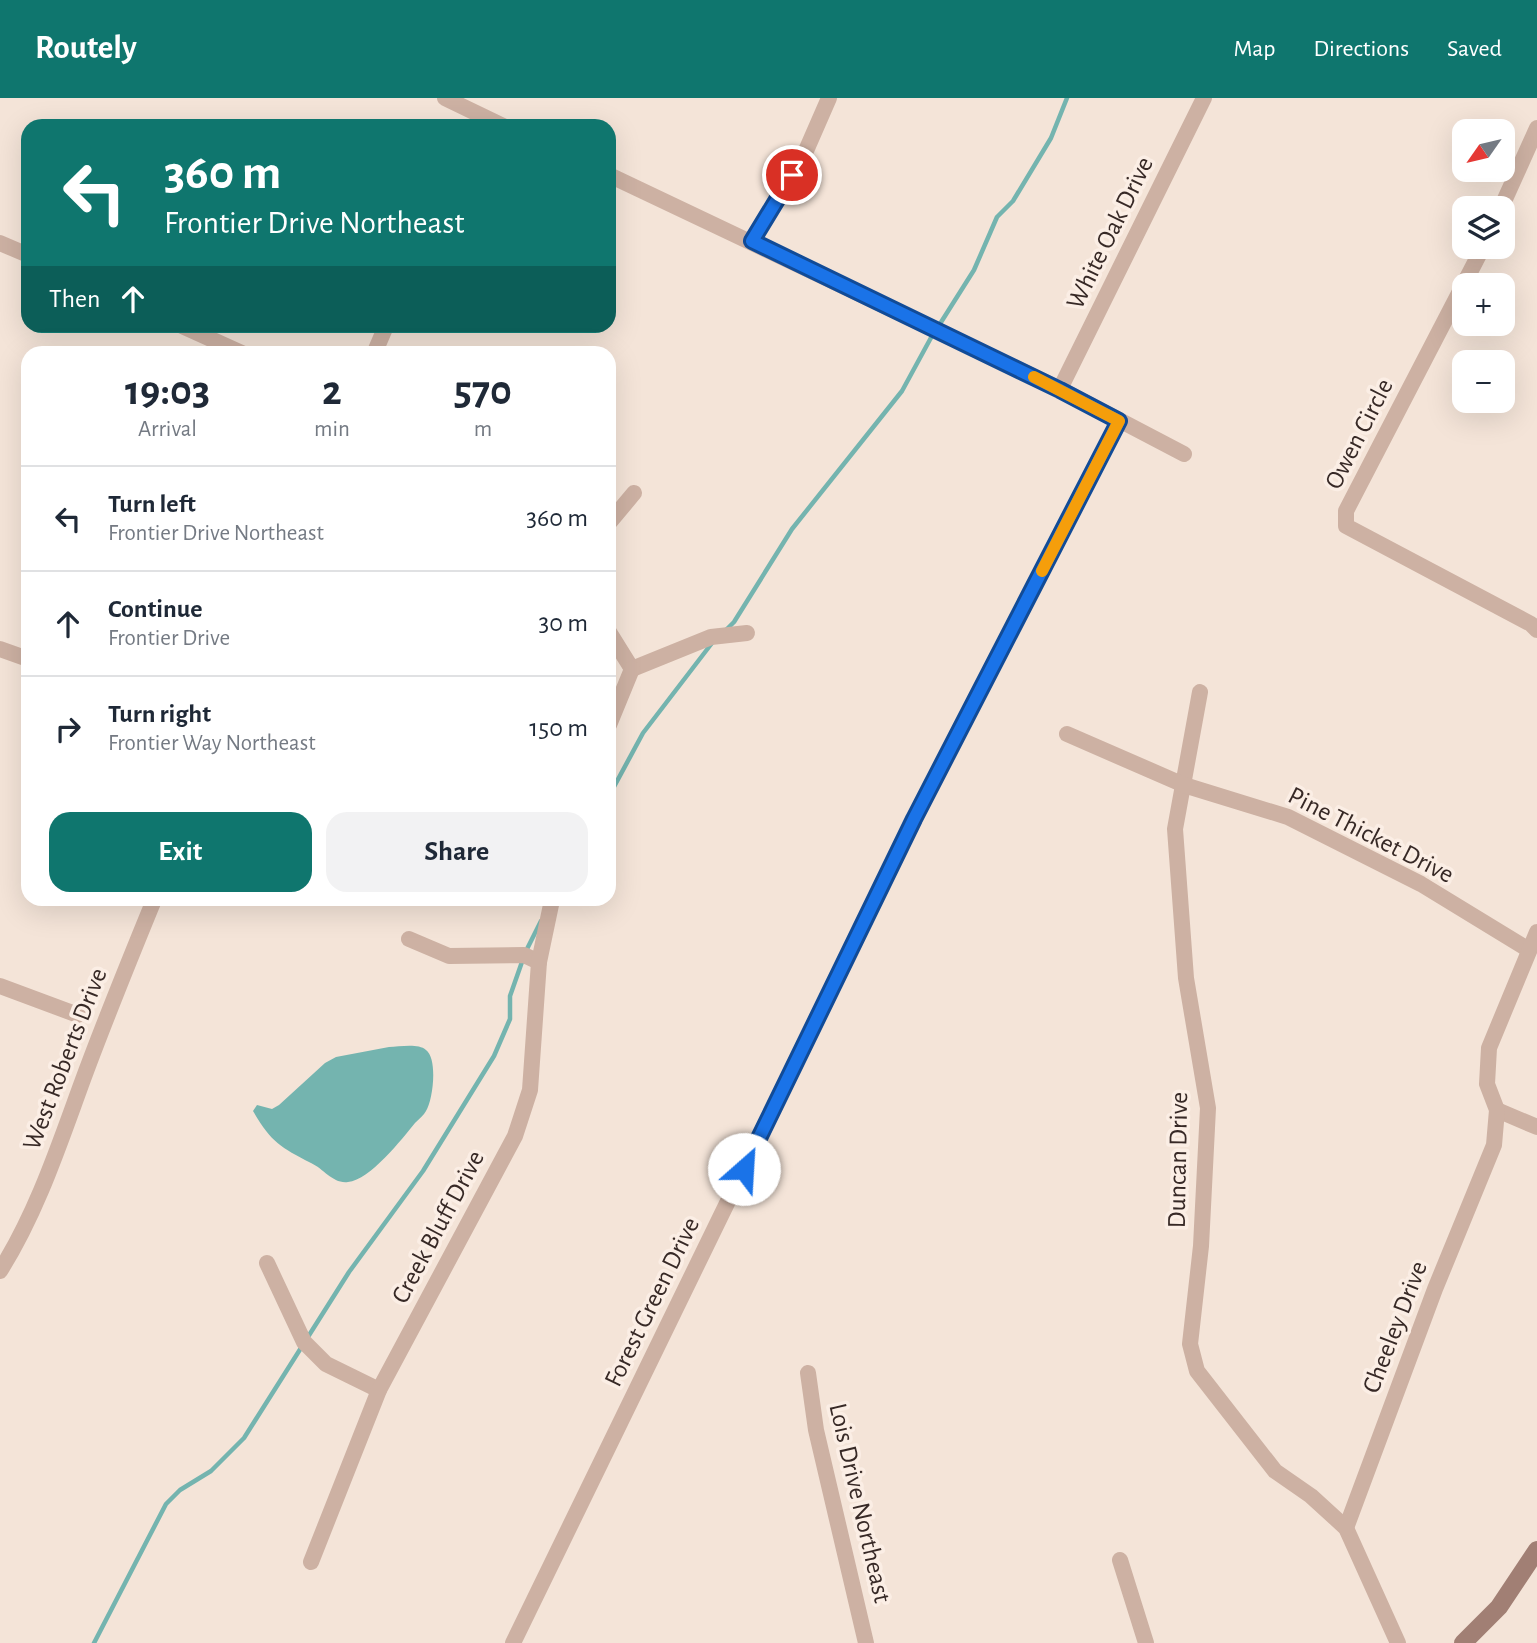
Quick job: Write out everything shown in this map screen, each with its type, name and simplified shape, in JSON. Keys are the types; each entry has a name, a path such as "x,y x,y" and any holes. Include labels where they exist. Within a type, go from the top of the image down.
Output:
{"street":[{"path":"445,98 475,119"},
{"path":"752,241 805,153 830,98"},
{"name":"White Oak Drive","path":"1060,390 1204,98"},
{"path":"1506,196 1537,128"},
{"path":"616,178 1060,390 1184,454"},
{"path":"0,243 21,252"},
{"name":"Owen Circle","path":"1477,259 1346,511 1346,526 1437,572 1531,624 1537,630"},
{"path":"197,333 226,346"},
{"name":"Forest Green Drive","path":"513,1643 914,819 1119,421"},
{"path":"616,515 634,493"},
{"path":"616,708 632,669 712,637 747,633"},
{"path":"616,643 632,669"},
{"path":"0,649 21,656"},
{"name":"Duncan Drive","path":"1200,692 1175,829 1186,978 1208,1108 1201,1247 1190,1344 1197,1371 1275,1471 1311,1496 1346,1528"},
{"name":"Pine Thicket Drive","path":"1067,734 1184,785 1289,817 1421,884 1529,950"},
{"name":"West Roberts Drive","path":"0,1271 19,1241 48,1173 105,1020 152,906"},
{"name":"Creek Bluff Drive","path":"311,1562 379,1390 515,1136 530,1090 539,962 551,906"},
{"path":"1537,932 1489,1048 1487,1084 1497,1110 1537,1127"},
{"path":"409,939 449,956 524,955 539,962"},
{"path":"0,986 78,1015"},
{"name":"Cheeley Drive","path":"1346,1528 1435,1289 1494,1145 1497,1110"},
{"path":"267,1263 304,1342 326,1364 379,1390"},
{"name":"Lois Drive Northeast","path":"808,1373 816,1430 866,1643"},
{"path":"1346,1528 1398,1643"},
{"path":"1463,1643 1499,1607 1537,1550"},
{"path":"1120,1560 1146,1643"}],"water":[{"path":"413,1046 426,1050 430,1055 433,1070 431,1098 425,1112 394,1148 357,1180 338,1181 284,1148 265,1130 253,1111 257,1105 272,1109 279,1105 325,1063 336,1057 389,1047"}],"waterway":[{"path":"938,327 974,270 997,217 1013,201 1051,138 1067,98"},
{"path":"726,630 734,622 792,529 902,391 933,334"},
{"path":"616,783 643,733 712,643"},
{"path":"526,951 541,921"},
{"path":"94,1643 166,1504 180,1490 211,1471 244,1438 349,1272 423,1171 494,1056 510,1019 510,996 523,959"}],"slow traffic":[{"path":"1034,377 1119,421 1042,571"}],"route":[{"path":"744,1169 914,819 1119,421 752,241 792,175"}]}
